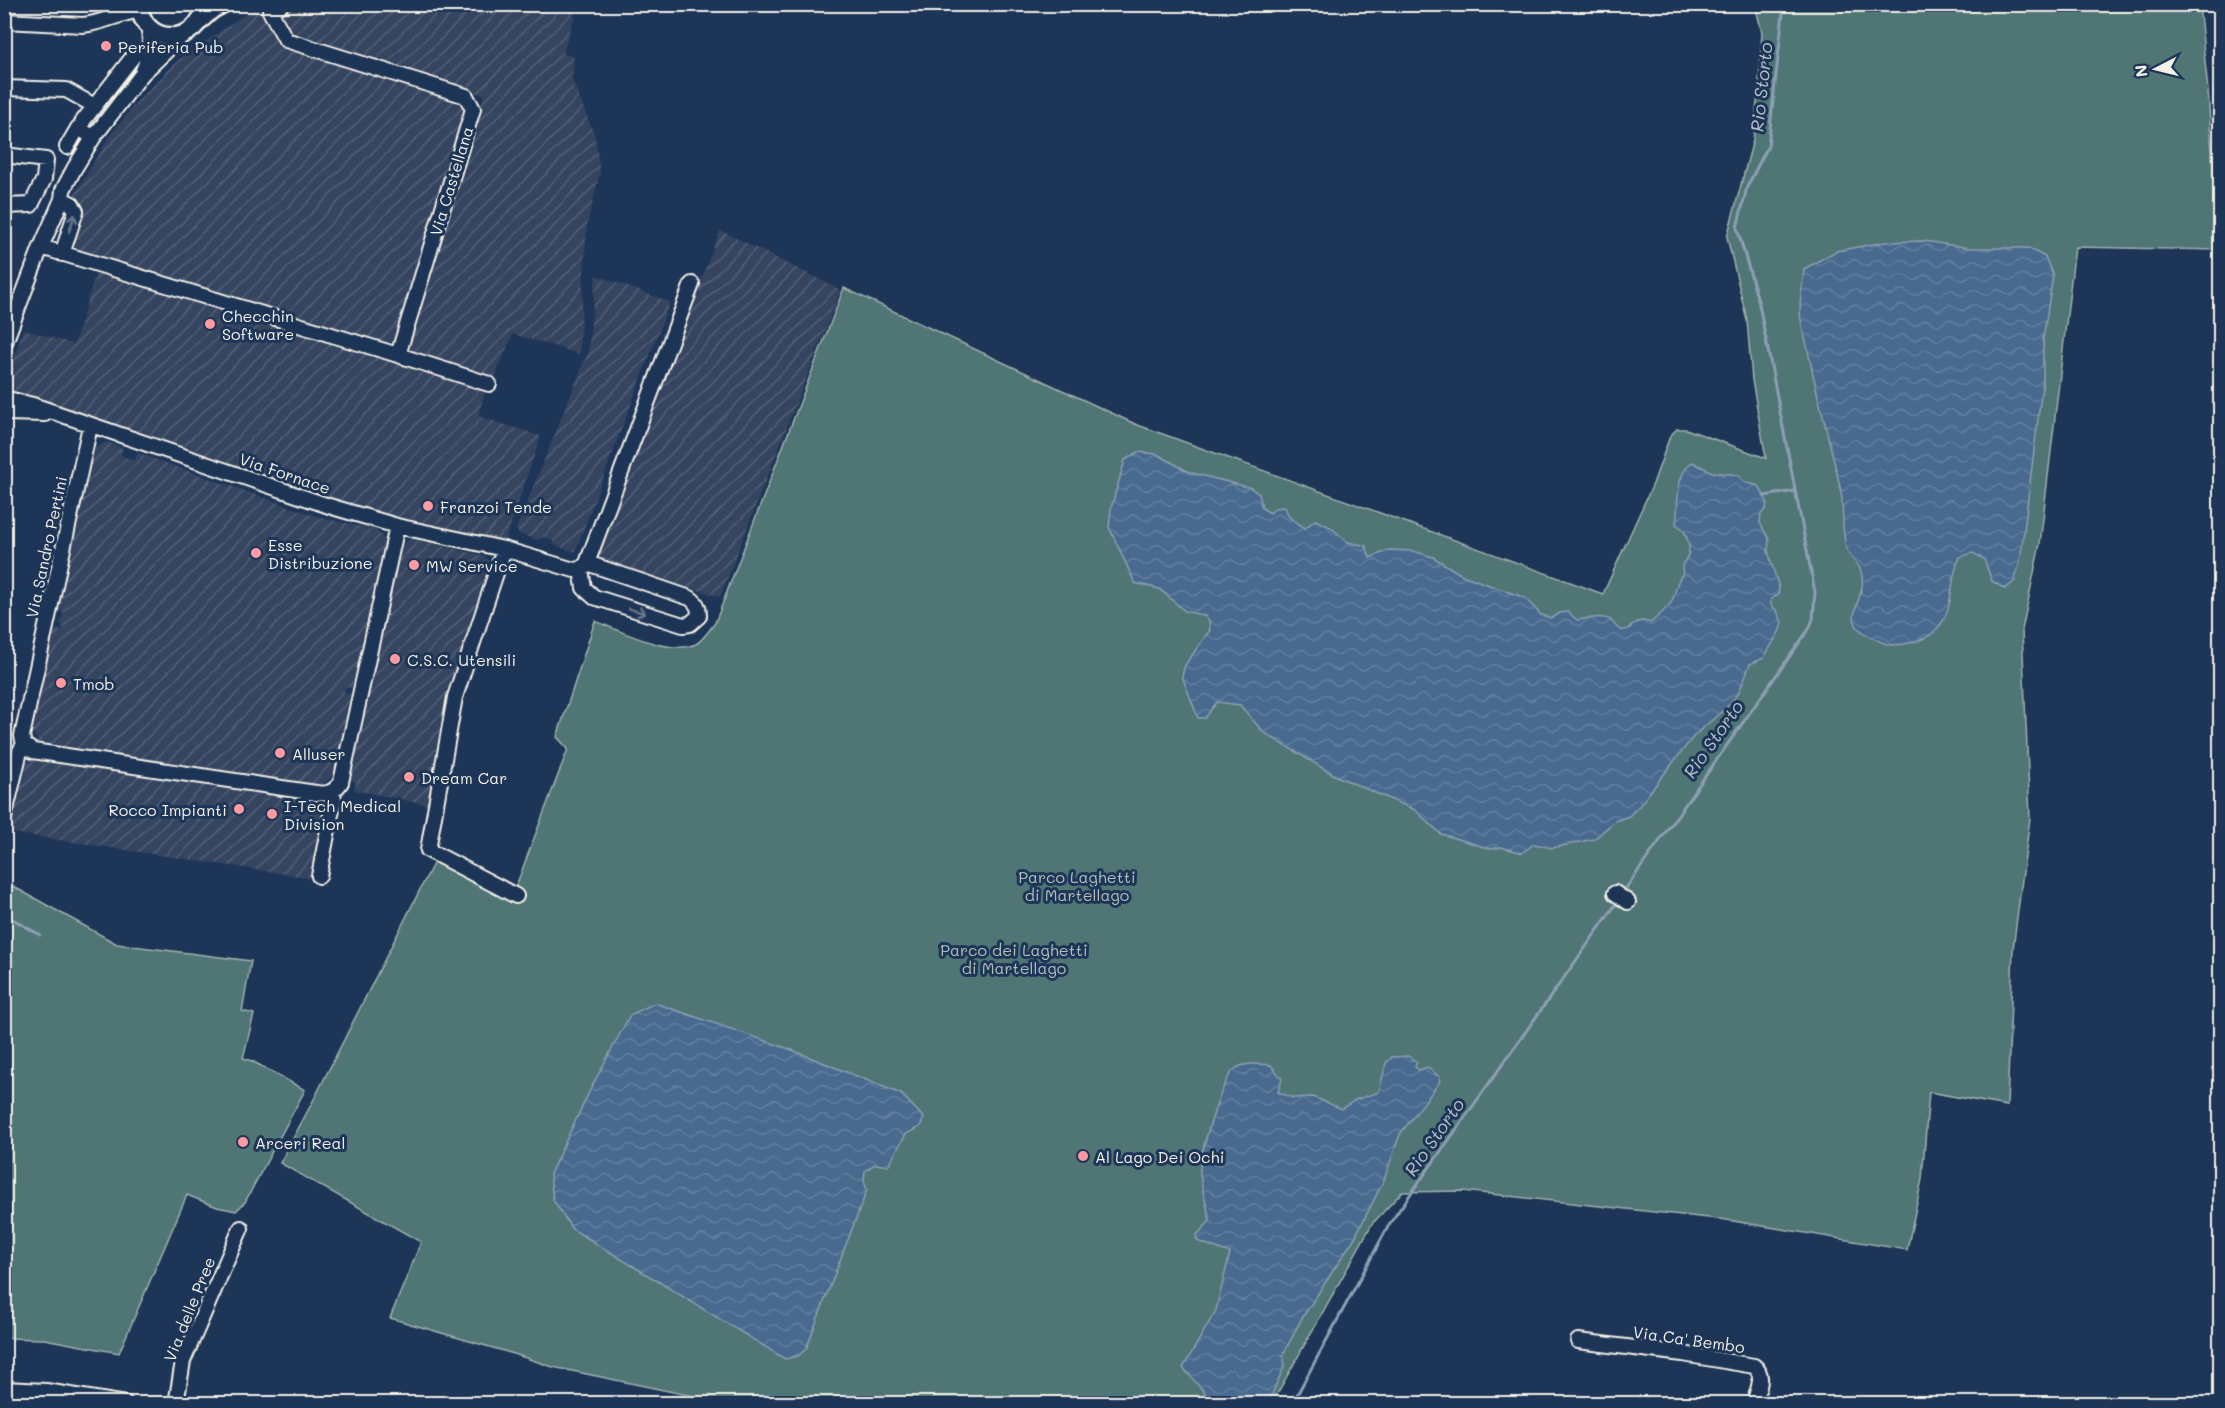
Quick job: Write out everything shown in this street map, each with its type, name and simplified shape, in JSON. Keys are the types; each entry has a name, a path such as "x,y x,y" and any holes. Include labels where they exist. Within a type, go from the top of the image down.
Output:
{"main road":[{"path":"140,8 148,26 164,36 183,35 195,28 203,12 223,4"}],"street":[{"name":"Via Castellana","path":"282,4 270,11 286,40 466,96 473,109 398,355"},
{"path":"4,21 93,24 140,8"},
{"path":"142,74 150,52 148,26"},
{"path":"4,345 62,195 93,138 142,74 183,35"},
{"path":"67,147 93,105 135,54"},
{"path":"4,88 66,90 93,105"},
{"path":"81,126 81,129 93,138"},
{"path":"4,155 51,161 31,206 4,206"},
{"path":"44,179 72,204 76,211 62,254"},
{"path":"41,247 489,384"},
{"path":"584,566 692,284"},
{"name":"Via Fornace","path":"6,397 329,506 398,526 504,549 574,570 584,566 690,598 696,602 699,616 690,624 683,625 594,597 584,588 584,566"},
{"name":"Via Fornace","path":"4,412 59,414"},
{"name":"Via Sandro Pertini","path":"4,818 20,751 24,746 22,736 90,426"},
{"path":"24,746 33,751 316,794 325,795 332,792 341,782 398,526"},
{"path":"504,549 455,697 428,850 516,896"},
{"path":"319,876 334,799 332,792"},
{"path":"1615,893 1628,902"},
{"name":"Via delle Pree","path":"176,1404 183,1361 241,1228"},
{"name":"Via Ca' Bembo","path":"1578,1341 1683,1354 1754,1366 1758,1369 1760,1380 1754,1404"},
{"path":"4,1389 46,1391 126,1404"}],"shaded area":[{"path":"293,4 578,5 563,53 574,57 572,80 595,136 600,173 587,225 579,354 513,334 494,379 406,352 484,95 289,35 279,14"},
{"path":"257,6 269,29 272,28 281,45 459,100 465,112 396,339 384,345 76,250 72,242 85,206 74,195 111,134 136,103 177,61"},
{"path":"720,230 841,290 720,597 601,560 598,554"},
{"path":"97,269 486,389 478,416 541,436 506,538 498,540 326,499 89,416 18,394 7,381 23,329 74,344"},
{"path":"596,275 670,302 575,552 554,545 552,540 543,537 537,540 519,534 516,529 588,352"},
{"path":"106,442 123,448 121,455 132,460 135,460 138,453 316,516 376,530 385,540 352,688 345,687 344,693 351,694 333,776 321,785 39,743 32,731 54,629 62,631 63,625 60,624 63,612 59,611 94,448"},
{"path":"411,538 484,556 489,561 443,712 428,805 354,790 356,782 348,780 400,546"},
{"path":"32,758 316,800 325,812 311,878 6,832 21,766"}],"green space":[{"name":"Parco Laghetti di Martellago","path":"1755,5 2199,5 2208,90 2218,250 2075,247 2040,544 2022,630 2030,818 2013,949 2007,1106 1929,1092 1922,1179 1907,1250 1727,1220 1463,1191 1402,1192 1372,1224 1272,1403 726,1403 553,1367 390,1318 421,1242 280,1163 435,860 511,899 568,749 557,737 595,621 646,641 673,647 696,644 715,623 844,288 1135,424 1603,594 1653,484 1670,436 1677,429 1686,429 1766,458 1752,380 1747,320 1727,237 1753,140 1762,32"},
{"path":"5,882 117,944 251,961 242,1011 254,1014 243,1058 305,1090 245,1202 236,1211 217,1207 187,1195 119,1353 44,1339 5,1338"}],"water":[{"path":"1924,241 1970,248 2028,248 2045,257 2053,275 2043,339 2043,379 2020,562 2014,582 2005,589 1992,581 1984,559 1973,553 1960,557 1949,605 1941,624 1925,638 1892,645 1868,635 1855,623 1855,609 1862,578 1860,569 1848,553 1845,543 1841,492 1802,325 1800,300 1804,269 1836,251 1885,242"},
{"path":"1138,452 1157,454 1189,472 1251,488 1259,494 1262,508 1270,513 1275,508 1285,507 1289,517 1305,528 1315,520 1330,527 1348,542 1366,546 1370,558 1389,550 1413,551 1433,557 1462,575 1525,598 1541,615 1551,618 1568,612 1577,620 1603,618 1610,620 1621,630 1641,621 1651,623 1672,601 1677,583 1683,573 1683,564 1689,553 1684,530 1676,524 1678,491 1682,475 1692,462 1712,472 1738,475 1744,482 1759,486 1767,502 1766,509 1761,514 1760,523 1769,539 1768,551 1779,588 1778,595 1771,599 1771,605 1782,622 1780,630 1764,658 1750,664 1739,692 1728,706 1694,736 1629,816 1615,821 1594,839 1552,848 1534,844 1522,853 1501,847 1491,849 1441,834 1415,810 1334,775 1263,732 1240,705 1217,702 1205,718 1198,718 1182,676 1185,665 1210,630 1209,621 1205,616 1185,611 1159,589 1135,583 1109,527 1111,508 1125,460"},
{"path":"655,1003 792,1050 901,1094 924,1118 920,1127 906,1134 888,1166 875,1164 865,1171 864,1181 867,1190 806,1349 798,1356 785,1359 572,1229 553,1200 550,1174 591,1088 630,1015"},
{"path":"1408,1056 1417,1062 1415,1067 1419,1070 1427,1067 1440,1077 1439,1083 1400,1134 1384,1180 1354,1239 1302,1318 1283,1355 1285,1365 1268,1403 1214,1403 1183,1368 1216,1310 1230,1253 1197,1241 1196,1236 1210,1221 1200,1172 1203,1150 1218,1101 1230,1075 1243,1065 1271,1065 1282,1079 1278,1092 1293,1098 1313,1097 1342,1109 1355,1100 1379,1092 1386,1063 1392,1057"}],"waterway":[{"name":"Rio Storto","path":"1622,894 1809,629 1813,619 1815,592 1759,304 1737,228 1747,187 1768,146 1784,4"},
{"path":"1764,496 1795,491"},
{"name":"Rio Storto","path":"1292,1404 1390,1223 1619,900"},
{"path":"4,914 40,935"}],"place":[{"name":"Periferia Pub","path":"106,46"},
{"name":"Checchin Software","path":"210,324"},
{"name":"Franzoi Tende","path":"428,506"},
{"name":"Esse Distribuzione","path":"256,553"},
{"name":"MW Service","path":"414,565"},
{"name":"C.S.C. Utensili","path":"395,659"},
{"name":"Tmob","path":"61,683"},
{"name":"Alluser","path":"280,753"},
{"name":"Dream Car","path":"409,777"},
{"name":"Rocco Impianti","path":"239,809"},
{"name":"I-Tech Medical Division","path":"272,814"},
{"name":"Arceri Real","path":"243,1142"},
{"name":"Al Lago Dei Ochi","path":"1083,1156"}],"park label":[{"name":"Parco dei Laghetti di Martellago","path":"1014,958"}]}
